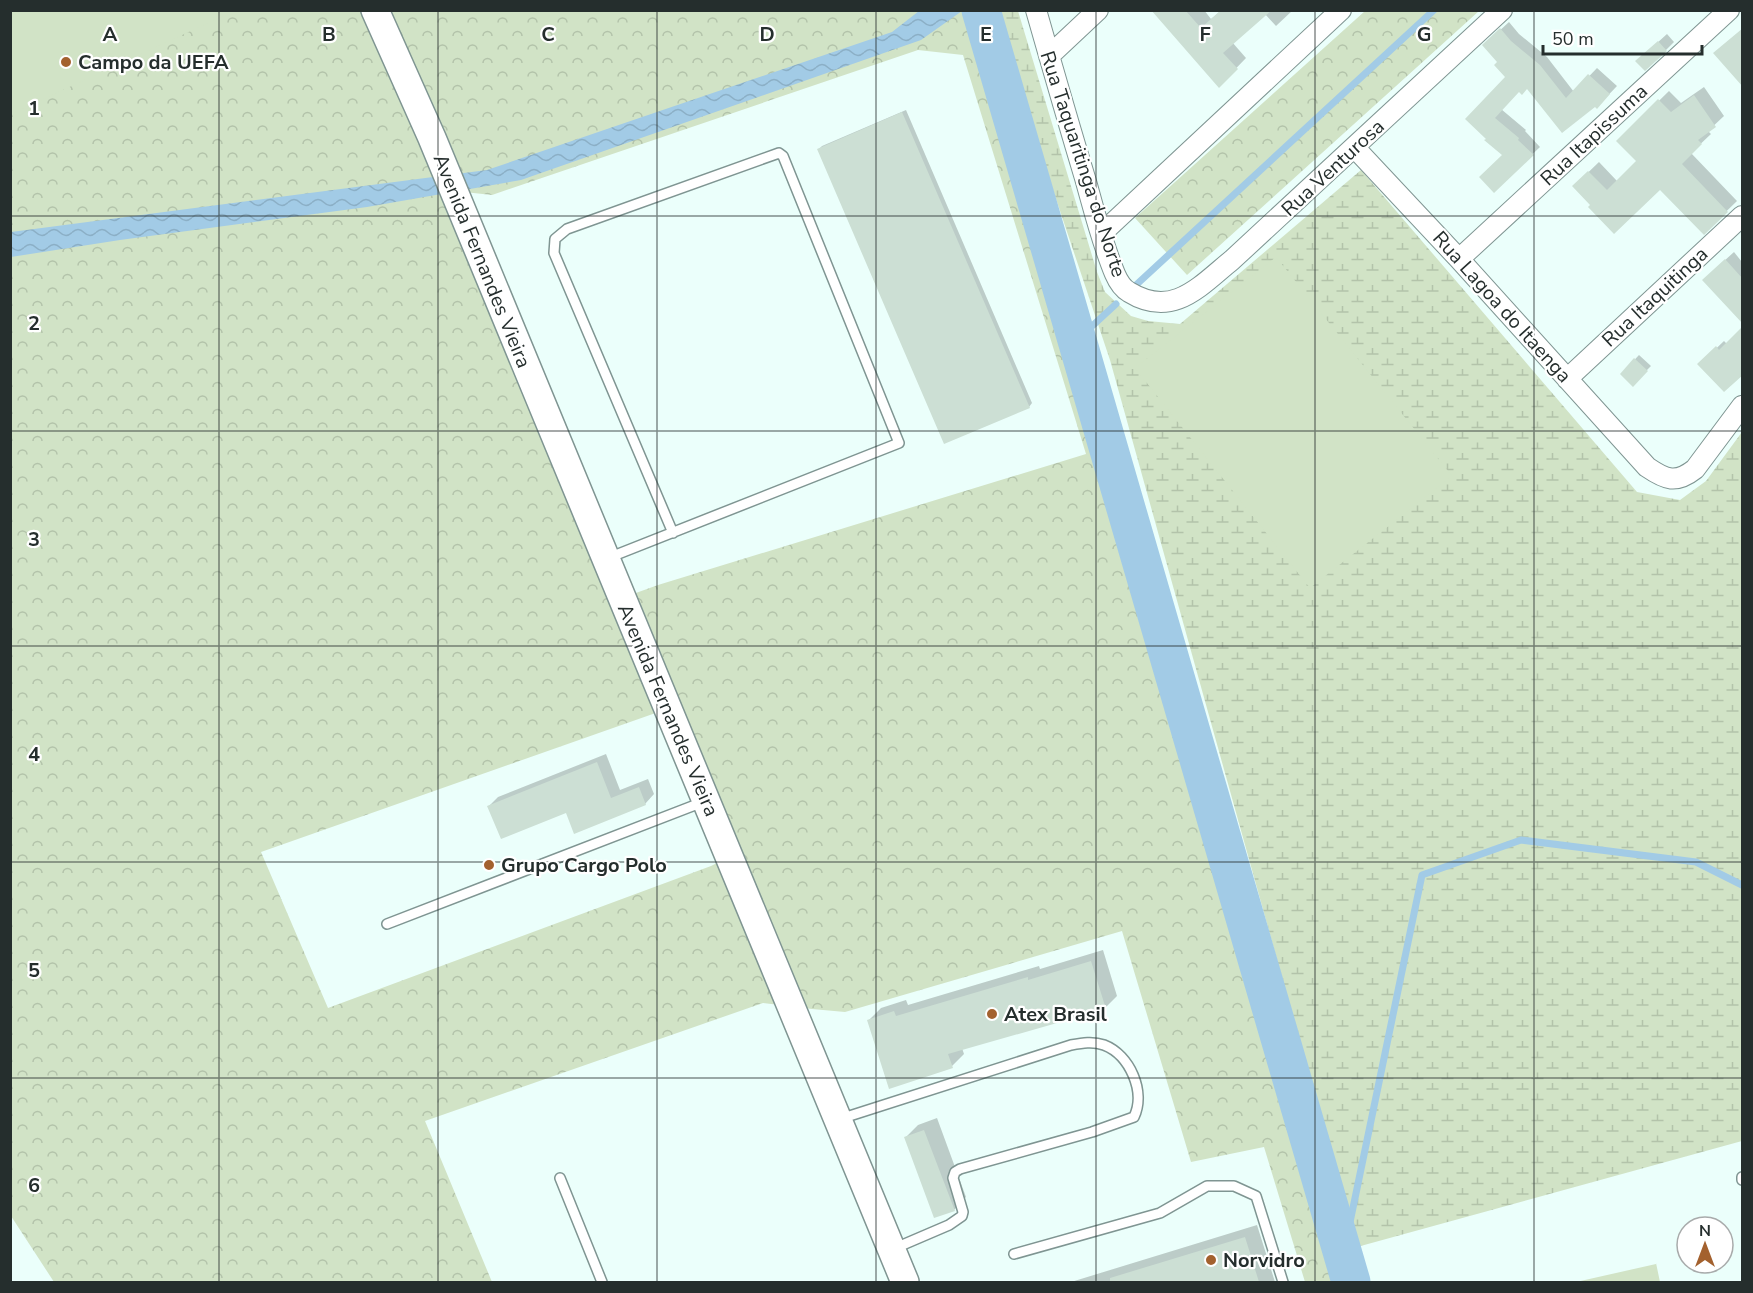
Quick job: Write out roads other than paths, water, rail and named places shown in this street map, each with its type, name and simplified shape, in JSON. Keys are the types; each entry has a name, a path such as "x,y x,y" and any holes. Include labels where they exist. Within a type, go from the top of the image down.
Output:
{"main road":[{"name":"Avenida Fernandes Vieira","path":"375,10 432,138 905,1282"}],"street":[{"name":"Rua Taquaritinga do Norte","path":"1036,10 1101,234 1115,274 1127,291 1151,300"},
{"path":"1049,56 1098,10"},
{"path":"1101,234 1341,10"},
{"name":"Rua Venturosa","path":"1151,300 1173,302 1187,297 1232,260 1502,10"},
{"name":"Rua Itapissuma","path":"1459,259 1729,10"},
{"name":"Rua Lagoa do Itaenga","path":"1355,148 1647,467 1662,477 1676,479 1686,476 1695,469 1743,406"},
{"name":"Rua Itaquitinga","path":"1567,379 1743,216"}],"lane":[{"path":"605,559 899,443 783,156 779,153 567,229 555,238 554,253 673,532"},
{"path":"387,924 706,801"},
{"path":"837,1119 1071,1045 1091,1042 1115,1050 1124,1059 1132,1073 1137,1097 1137,1110 1134,1117 1092,1132 960,1169 952,1178 963,1212 962,1216 949,1225 892,1250"},
{"path":"560,1178 602,1282"},
{"path":"1014,1254 1160,1213 1207,1186 1234,1186 1256,1196 1283,1282"}],"water":[{"path":"919,11 962,11 921,40 521,180 367,207 11,257 11,232 487,170 892,32"}],"waterway":[{"path":"981,10 1351,1282"},
{"path":"1136,285 1434,10"},
{"path":"1077,340 1116,304"},
{"path":"1343,1256 1422,875 1521,840 1696,862 1742,885"}],"place":[{"name":"Campo da UEFA","path":"66,62"},
{"name":"Grupo Cargo Polo","path":"489,865"},
{"name":"Atex Brasil","path":"992,1014"},
{"name":"Norvidro","path":"1211,1260"}]}
